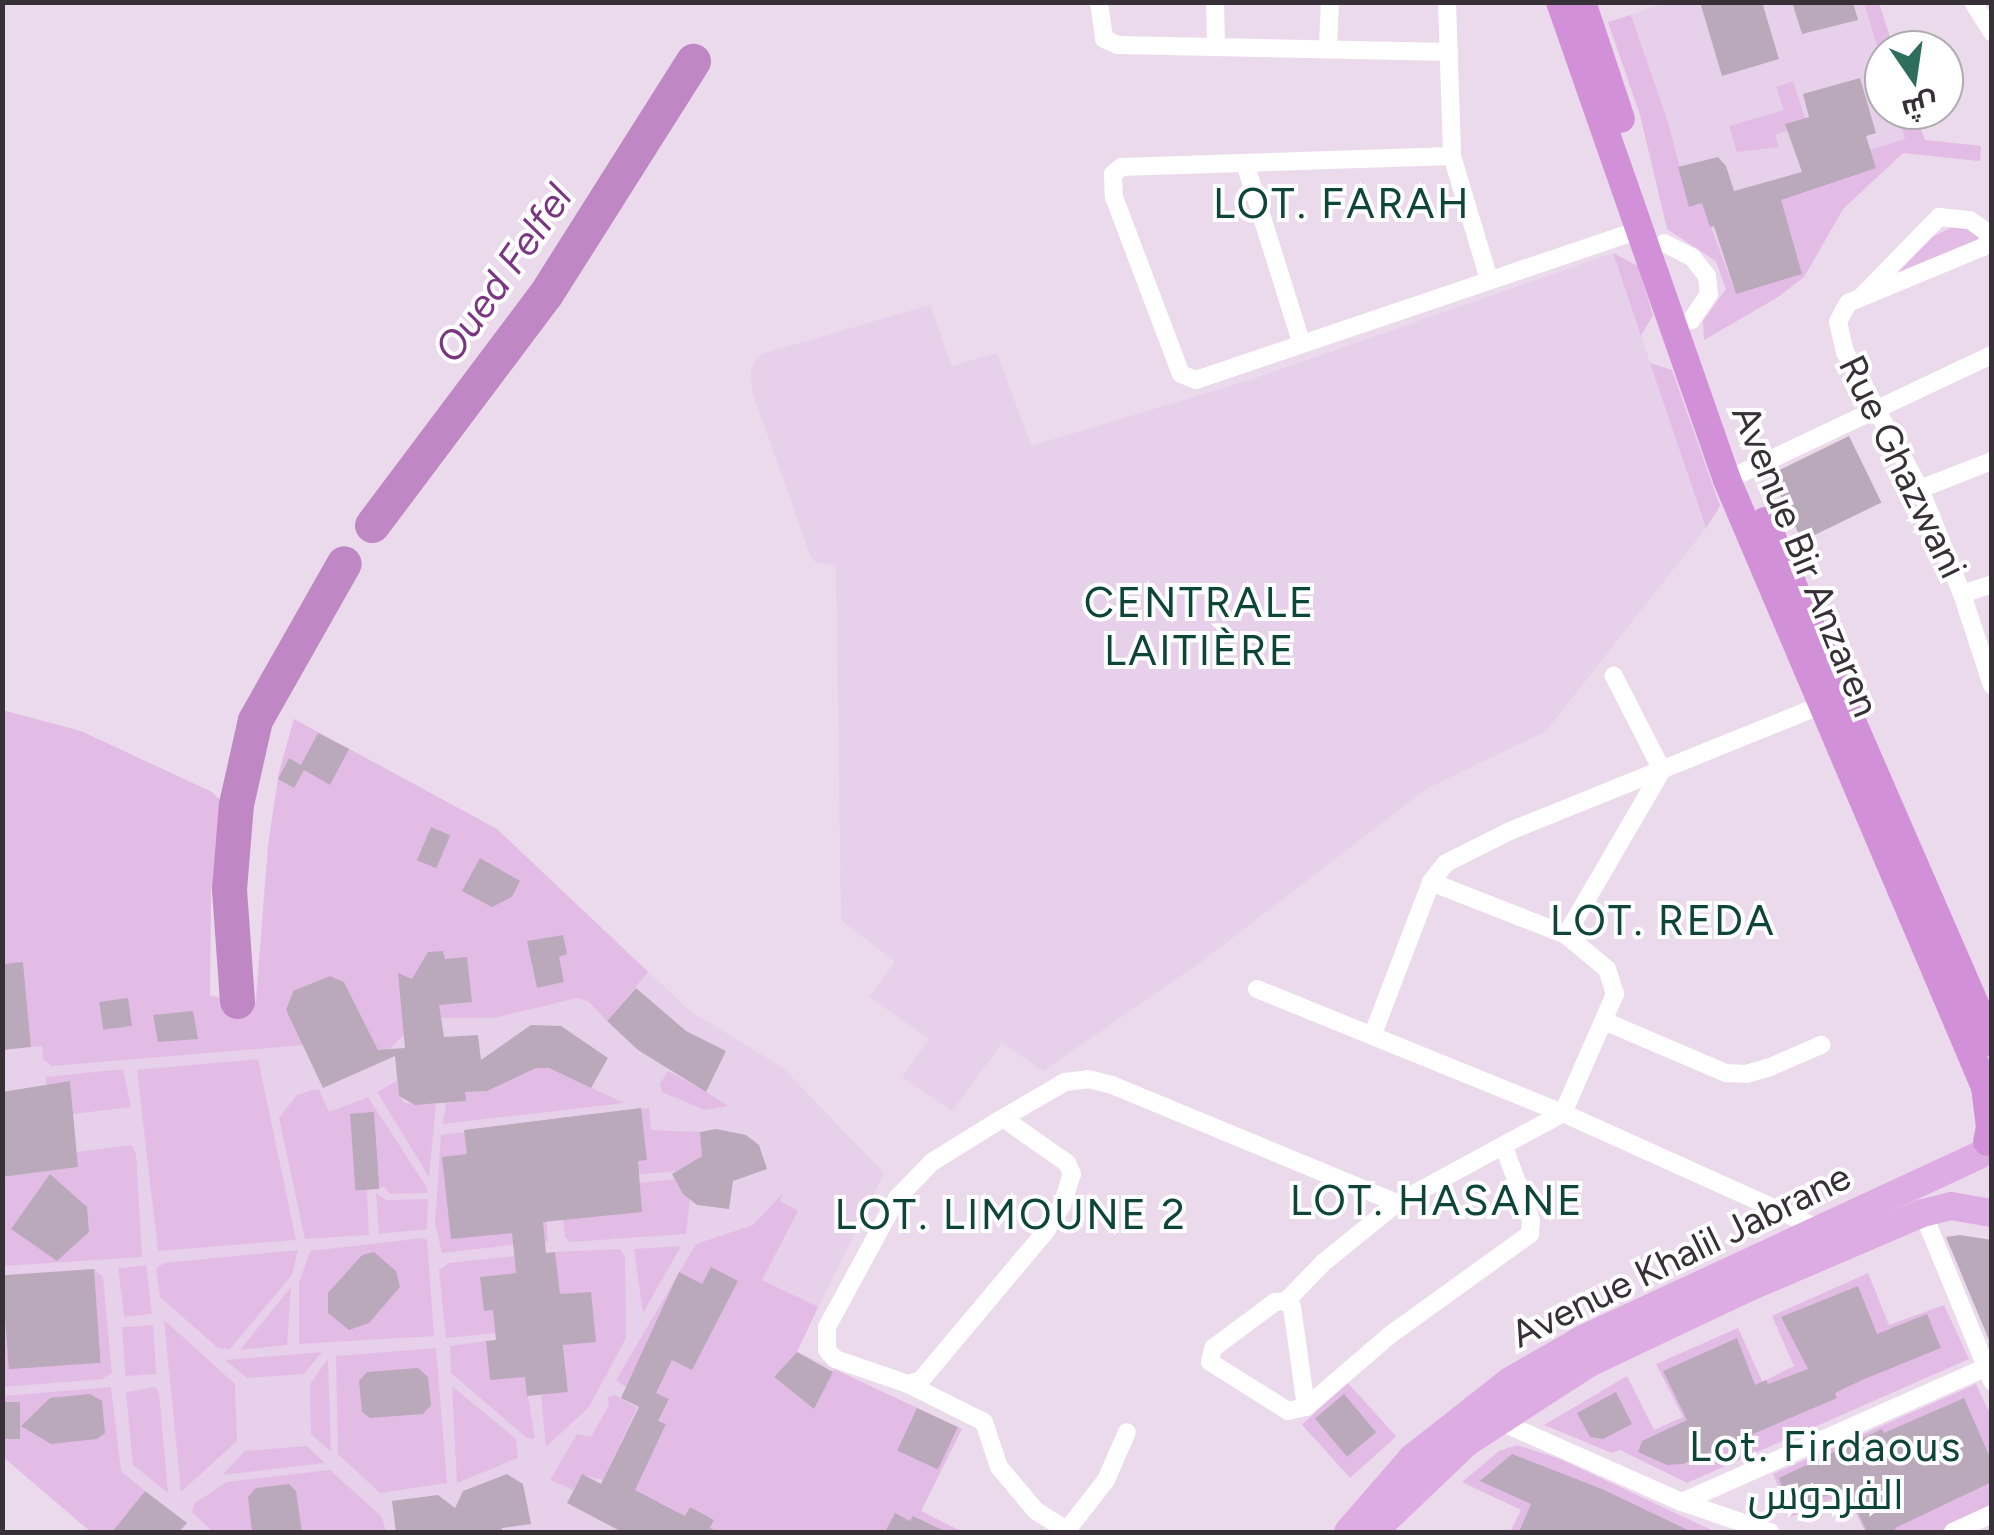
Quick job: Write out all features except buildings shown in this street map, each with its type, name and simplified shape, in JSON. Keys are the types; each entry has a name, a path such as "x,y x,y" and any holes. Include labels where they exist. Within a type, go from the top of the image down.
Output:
{"highway":[{"name":"Avenue Bir Anzaren","path":"1560,2 1652,236 1736,476 1832,701 1985,1087 1990,1126 1985,1145"},
{"name":"Avenue Bir Anzaren","path":"1582,2 1652,236 1691,321 1736,476"},
{"name":"Avenue Bir Anzaren","path":"1832,701 1992,1043"}],"main road":[{"path":"1985,1145 1977,1185 1992,1212"},
{"name":"Avenue Khalil Jabrane","path":"1370,1528 1412,1458 1597,1346 1985,1145"},
{"name":"Avenue Khalil Jabrane","path":"1597,1346 1923,1214 1951,1206 1992,1212"}],"street":[{"path":"1099,2 1104,39 1118,45 1216,44 1449,52"},
{"path":"1215,2 1216,44"},
{"path":"1328,47 1330,2"},
{"path":"1447,2 1452,156 1488,279"},
{"path":"1973,2 1992,33"},
{"path":"1452,156 1132,166 1113,174 1111,185 1182,374 1196,380 1488,279 1652,236"},
{"path":"1244,163 1301,342"},
{"name":"Rue Ghazwani","path":"1861,297 1988,244 1984,226 1970,220 1939,217 1861,297 1841,312 1840,336 1920,489 1962,594 1991,684"},
{"path":"1736,476 1992,355"},
{"path":"1920,489 1992,461"},
{"path":"1962,594 1992,584"},
{"path":"1614,676 1662,770"},
{"path":"1372,1034 1430,882 1446,863 1469,850 1832,701"},
{"path":"1566,935 1662,770"},
{"path":"1430,882 1566,935 1598,959 1612,980 1615,994 1562,1113 1397,1203 1322,1263 1286,1301 1275,1302 1213,1348 1210,1362 1288,1411 1306,1406 1390,1335 1530,1234 1532,1220 1504,1147"},
{"path":"1256,989 1562,1113 1819,1228 1846,1245"},
{"path":"1604,1021 1726,1073 1746,1074 1770,1067 1820,1044"},
{"path":"1127,1432 1106,1480 1068,1531 1036,1511 998,1467 984,1422 908,1384 835,1358 827,1350 827,1326 897,1198 932,1162 1065,1082 1088,1079 1397,1203"},
{"path":"908,1384 922,1380 943,1358 1046,1231 1071,1186 1067,1163 1003,1118"},
{"path":"1682,1502 1989,1374 1923,1214"},
{"path":"1286,1301 1292,1307 1306,1406"},
{"path":"1487,1414 1682,1502 1770,1532"},
{"path":"1953,1532 1992,1514"}],"shaded area":[{"path":"1668,2 1879,3 1888,30 1864,30 1864,130 1921,130 1925,140 1981,146 1980,161 1903,153 1843,209 1804,277 1778,297 1719,299 1726,289 1716,262 1697,249 1668,122 1631,15"},
{"path":"1864,3 1879,3 1888,30 1872,30"},
{"path":"1631,15 1668,122 1690,207 1702,203 1736,294 1775,180 1905,139 1903,130 1921,130 1925,140 1981,146 1980,161 1903,153 1843,209 1804,277 1778,297 1704,340 1703,321 1726,289 1716,261 1667,229 1640,115 1608,22"},
{"path":"1793,81 1805,118 1786,124 1787,131 1775,135 1779,147 1737,152 1729,126 1784,110 1776,87"},
{"path":"1956,225 1980,230 1980,242 1886,279 1922,242"},
{"name":"CENTRALE LAITIÈRE","path":"1613,253 1706,528 1546,731 1426,789 1201,962 1043,1071 1002,1043 952,1111 902,1077 929,1039 869,997 895,962 841,920 836,566 815,562 810,555 752,391 751,369 755,360 762,354 930,305 952,366 997,353 1031,446 1250,380"},
{"path":"1613,253 1638,266 1653,315 1641,336"},
{"path":"1650,363 1672,370 1720,506 1706,528"},
{"path":"2,710 81,731 212,792 220,800 224,812 211,891 210,996 256,1003 268,846 279,772 294,719 497,829 648,972 607,1021 589,1002 577,998 493,1018 441,1018 413,1026 381,1057 344,982 330,976 292,992 286,1010 304,1045 52,1066 43,1059 42,1046 31,1047 23,962 3,964"},
{"path":"294,719 497,829 690,1011 782,1067 884,1173 797,1351 958,1427 913,1515 947,1532 91,1532 3,1457 2,953 255,1004 268,846 279,772"},
{"path":"258,1059 296,1240 158,1251 137,1070"},
{"path":"536,1068 549,1068 624,1103 443,1124 446,1103 466,1101 465,1092 484,1091"},
{"path":"123,1069 131,1107 73,1114 70,1081 46,1085 46,1077"},
{"path":"668,1071 728,1106 705,1110 662,1092 660,1084"},
{"path":"397,1081 399,1096 405,1103 436,1104 429,1177 377,1092"},
{"path":"319,1090 329,1112 368,1097 427,1188 427,1193 390,1194 384,1187 367,1190 369,1235 305,1239 279,1118 297,1095"},
{"path":"649,1108 651,1130 700,1132 702,1156 677,1171 567,1181 558,1118"},
{"path":"539,1123 548,1241 442,1253 435,1223 441,1135"},
{"path":"131,1145 136,1154 142,1257 3,1266 3,1177 78,1167 77,1152"},
{"path":"675,1179 690,1199 686,1234 570,1242 565,1237 563,1220 639,1183"},
{"path":"376,1193 386,1200 428,1199 427,1229 379,1234"},
{"path":"783,1193 780,1201 798,1211 762,1280 818,1307 797,1352 774,1377 813,1408 834,1369 917,1408 897,1451 958,1427 962,1429 921,1511 963,1532 947,1532 914,1516 910,1521 896,1514 885,1532 708,1532 714,1520 690,1507 685,1516 659,1502 628,1505 665,1424 658,1421 669,1400 627,1388 616,1380 696,1244 753,1225"},
{"path":"427,1240 434,1336 299,1344 299,1283 310,1251"},
{"path":"681,1246 643,1313 634,1249"},
{"path":"620,1249 625,1256 626,1338 589,1407 546,1447 541,1395 568,1391 555,1252"},
{"path":"298,1250 292,1275 230,1349 218,1348 160,1297 156,1269 164,1263"},
{"path":"514,1256 516,1273 496,1333 446,1338 439,1270 449,1263"},
{"path":"146,1265 152,1314 124,1317 118,1268"},
{"path":"94,1269 103,1277 112,1373 102,1379 3,1387 3,1275"},
{"path":"1868,1273 1889,1325 1944,1305 1969,1359 1687,1483 1620,1450 1612,1453 1544,1425 1627,1376 1654,1430 1683,1417 1656,1364 1738,1328 1762,1381 1766,1380 1794,1366 1772,1316"},
{"path":"291,1287 287,1345 240,1350 245,1344"},
{"path":"164,1320 235,1384 237,1441 181,1492"},
{"path":"153,1325 156,1374 125,1376 122,1327"},
{"path":"486,1341 490,1379 525,1377 535,1439 527,1438 451,1373 450,1346"},
{"path":"436,1348 447,1483 380,1493 338,1454 336,1356"},
{"path":"322,1352 304,1374 247,1378 225,1360"},
{"path":"328,1359 331,1452 311,1434 310,1384"},
{"path":"1348,1383 1396,1437 1350,1478 1302,1424"},
{"path":"1976,1384 1991,1416 1991,1508 1938,1532 1865,1532 1846,1493 1791,1517 1773,1474"},
{"path":"452,1386 516,1439 518,1458 457,1483"},
{"path":"111,1387 121,1471 145,1491 116,1527 123,1532 91,1532 3,1457 2,1396"},
{"path":"155,1387 159,1393 168,1493 133,1465 126,1392"},
{"path":"615,1395 637,1408 603,1480 582,1475 573,1490 550,1480 577,1434 591,1437 609,1405 608,1397"},
{"path":"1517,1445 1560,1459 1716,1532 1510,1532 1521,1510 1462,1482 1499,1451"},
{"path":"307,1446 325,1463 222,1475 245,1451"},
{"path":"330,1470 382,1517 386,1532 213,1532 192,1512 195,1503 227,1482"}],"waterway":[{"name":"Oued Felfel","path":"372,525 545,295 693,61"},
{"name":"Oued Felfel","path":"237,1001 229,889 236,804 255,720 344,563"}],"district":[{"name":"LOT. FARAH","path":"1342,204"},
{"name":"CENTRALE LAITIÈRE","path":"1200,627"},
{"name":"LOT. REDA","path":"1663,921"},
{"name":"LOT. HASANE","path":"1437,1201"},
{"name":"LOT. LIMOUNE 2","path":"1011,1215"},
{"name":"Lot. Firdaous الفردوس","path":"1826,1471"}]}
